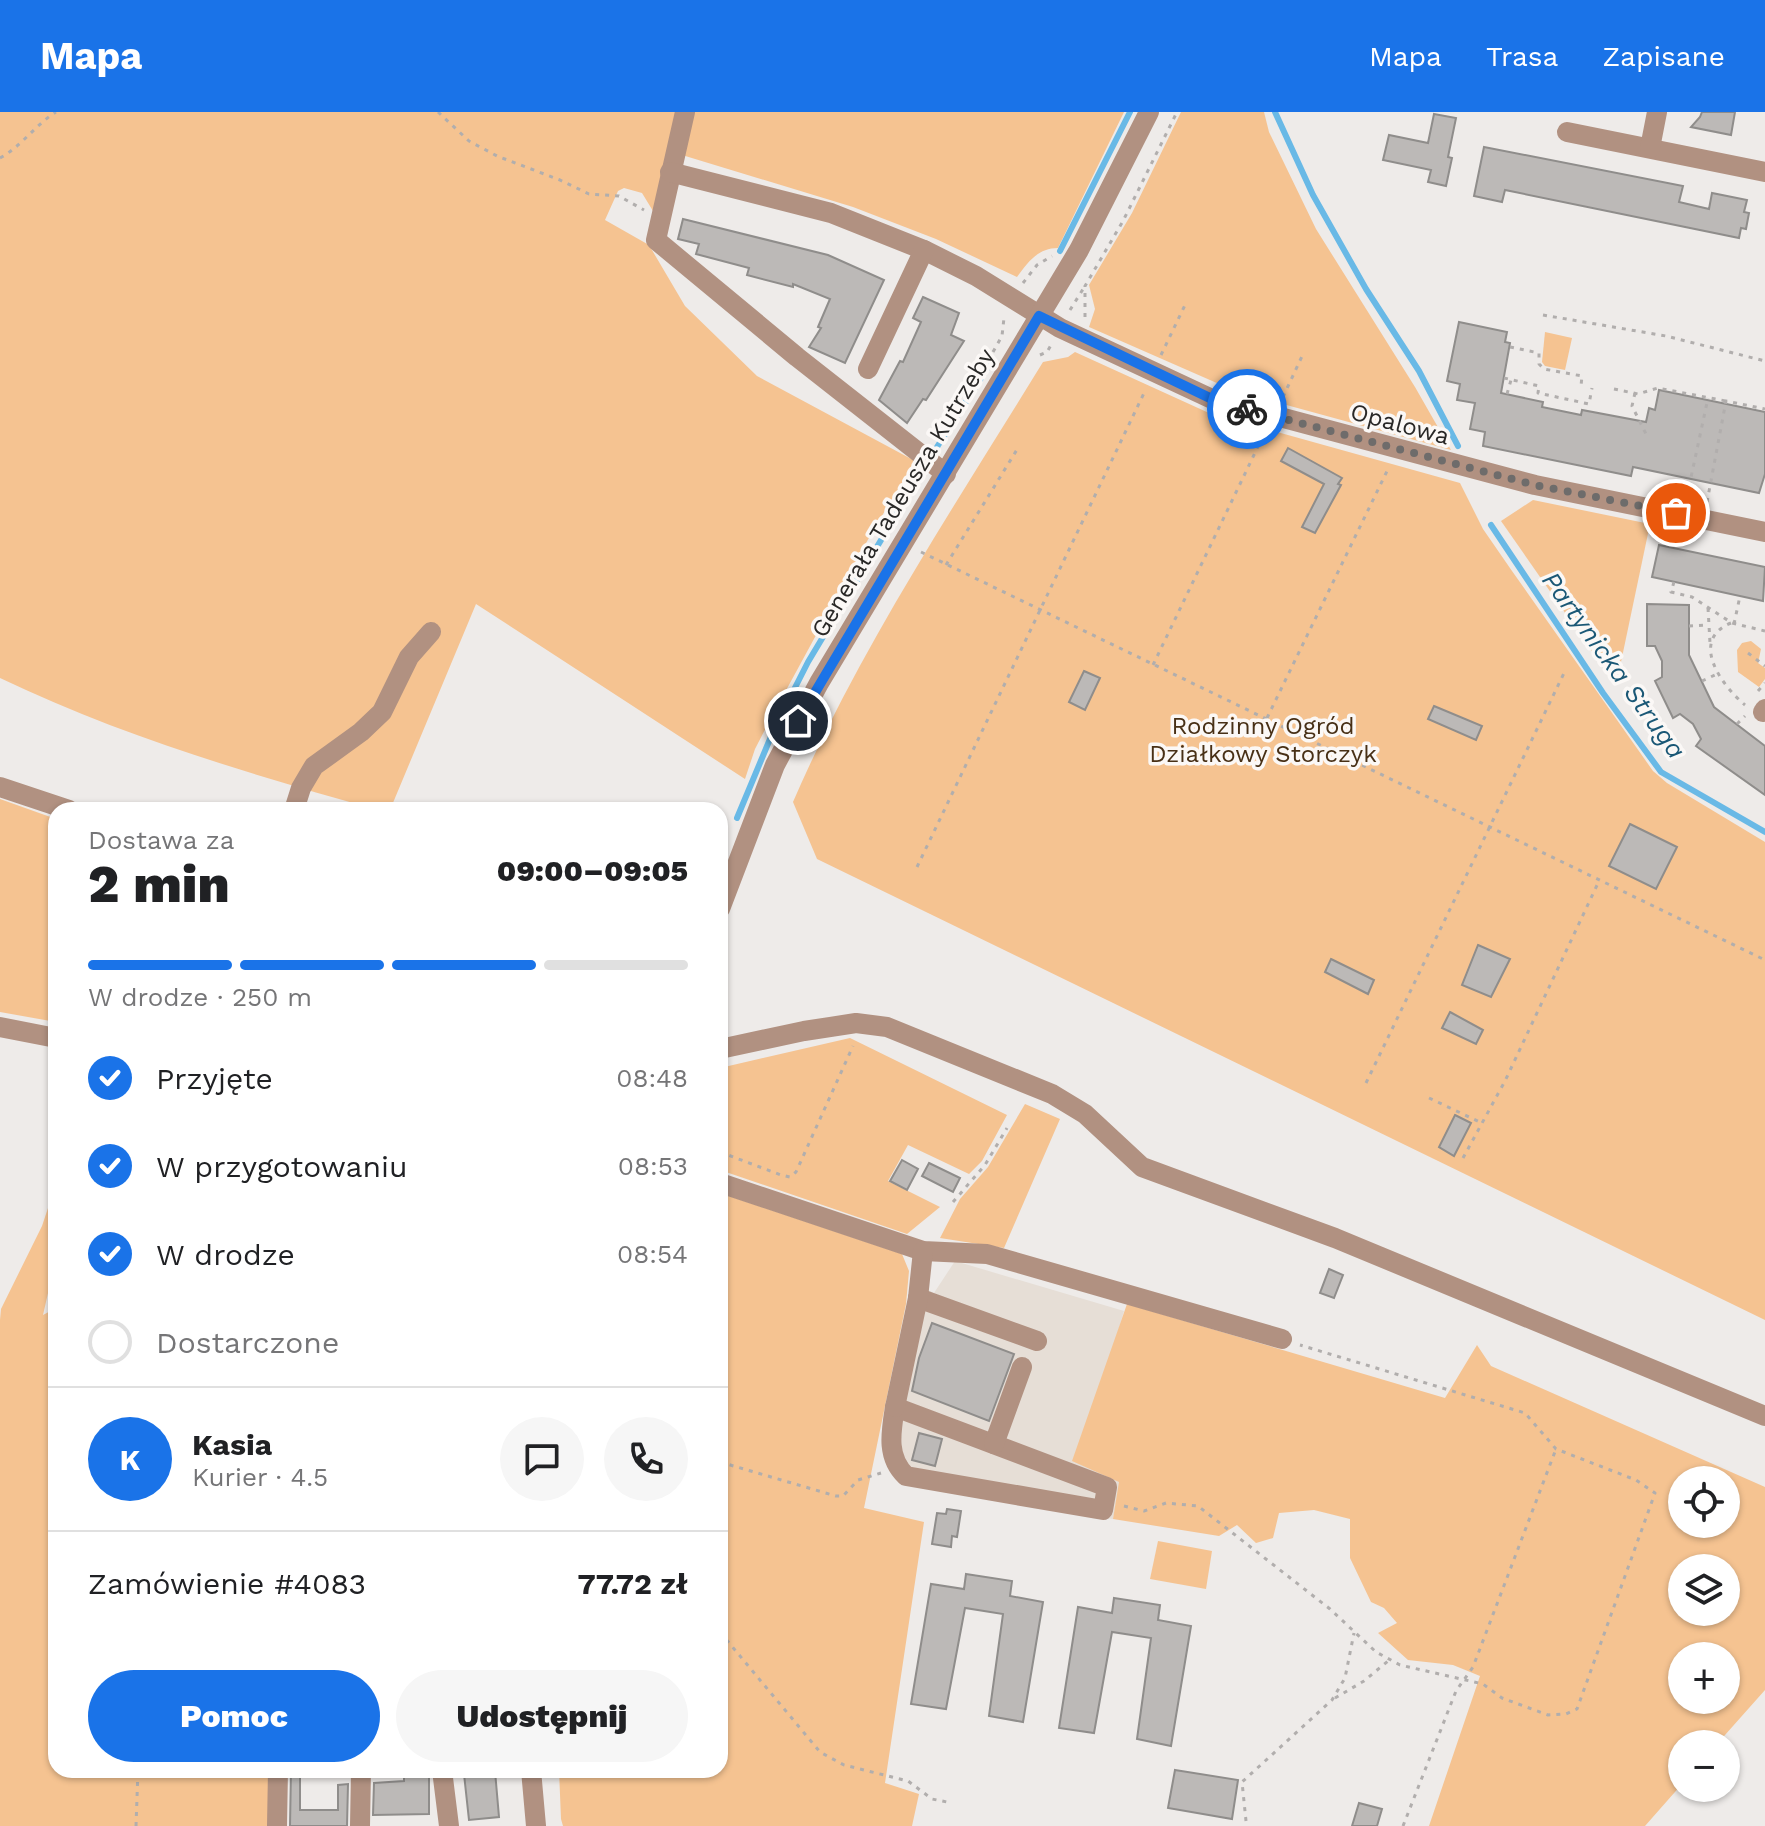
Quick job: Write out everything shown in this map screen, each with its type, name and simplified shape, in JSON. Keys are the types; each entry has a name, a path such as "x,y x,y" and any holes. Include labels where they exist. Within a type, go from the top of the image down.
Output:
{"street":[{"path":"685,112 656,240 797,357 946,474"},
{"name":"Generała Tadeusza Kutrzeby","path":"728,887 787,740 1079,250 1149,112"},
{"path":"1650,148 1657,112"},
{"path":"1567,132 1765,172"},
{"name":"Opalowa","path":"670,172 831,213 924,250 976,276 1039,316 1150,378 1212,399 1535,485 1765,532"},
{"path":"868,369 924,250"},
{"path":"297,802 314,766 361,732 382,712 409,657 431,632"},
{"path":"0,787 48,803"},
{"path":"728,1047 856,1023 887,1027 1052,1094 1085,1114 1142,1167 1335,1238 1765,1416"},
{"path":"0,1027 48,1036"},
{"path":"728,1186 923,1251 987,1254 1282,1339"},
{"path":"895,1407 1107,1487 1103,1510 967,1489 906,1476 896,1467 892,1457 891,1435 895,1407 918,1298 923,1251"},
{"path":"918,1298 1037,1341"},
{"path":"994,1444 1022,1367"},
{"path":"277,1826 278,1778"},
{"path":"360,1826 361,1778"},
{"path":"443,1778 449,1826"},
{"path":"532,1778 536,1826"}],"path":[{"path":"0,158 56,112"},
{"path":"438,112 469,141 497,156 589,194 619,196 649,213 658,223"},
{"path":"1085,330 1085,286 1123,221 1177,112"},
{"path":"1018,292 1037,265 1055,254"},
{"path":"917,867 1186,303"},
{"path":"993,352 1002,336 1008,310"},
{"path":"1543,315 1666,336 1765,361"},
{"path":"1510,347 1539,353 1539,364 1544,369 1582,376 1581,386"},
{"path":"1280,404 1304,352"},
{"path":"1504,378 1539,386 1537,400"},
{"path":"1507,394 1511,380"},
{"path":"1588,411 1592,388"},
{"path":"1614,389 1635,393 1658,388 1765,409"},
{"path":"1538,393 1589,404"},
{"path":"1635,393 1632,406 1646,434 1645,438"},
{"path":"1685,499 1708,398"},
{"path":"1711,508 1707,499 1726,401"},
{"path":"1153,665 1265,432"},
{"path":"946,565 1018,448"},
{"path":"1267,718 1389,467"},
{"path":"926,555 1765,960"},
{"path":"1674,582 1671,592 1692,597 1732,624 1765,631"},
{"path":"1732,624 1740,596"},
{"path":"1708,608 1710,652 1733,695 1750,710 1737,724"},
{"path":"1710,643 1721,627 1732,624"},
{"path":"1689,626 1708,625"},
{"path":"1748,653 1765,666"},
{"path":"1366,1083 1566,669"},
{"path":"1702,681 1719,673"},
{"path":"1463,1158 1505,1081 1599,881"},
{"path":"728,1155 781,1175 790,1177 796,1172 853,1046"},
{"path":"1429,1098 1482,1123"},
{"path":"953,1202 985,1165 1007,1128"},
{"path":"1104,1502 1144,1511 1166,1503 1198,1506 1330,1609 1354,1633 1389,1660 1483,1684 1502,1698 1548,1715 1566,1714 1577,1709 1655,1493 1636,1480 1556,1449 1525,1413 1282,1339"},
{"path":"1403,1826 1461,1680 1473,1667 1556,1449"},
{"path":"728,1464 836,1496 843,1496 862,1478 896,1467"},
{"path":"1332,1700 1345,1678 1354,1633"},
{"path":"728,1642 820,1752 844,1765 908,1781 932,1799 952,1803"},
{"path":"1246,1821 1242,1782 1332,1700 1364,1681 1389,1660"},
{"path":"136,1826 138,1778"}],"shaded area":[{"path":"955,1261 1124,1311 1116,1338 1120,1482 1113,1519 999,1501 910,1468 900,1454 905,1390 924,1288 934,1293"}],"green space":[{"path":"0,112 679,112 653,211 642,193 624,188 618,191 605,220 649,245 685,306 757,376 915,461 871,534 771,718 755,749 745,779 476,604 393,802 351,802 186,752 92,718 0,678"},
{"path":"693,112 1124,112 1058,248 1039,253 1017,277 936,239 853,207 682,155"},
{"path":"1181,112 1264,112 1269,132 1316,229 1451,450 1235,391 1089,327 1095,309 1089,285 1132,213"},
{"path":"1545,332 1572,338 1565,370 1545,366 1542,362"},
{"name":"Rodzinny Ogród Działkowy Storczyk","path":"1075,352 1209,413 1460,483 1483,529 1653,771 1667,783 1765,842 1765,1320 817,859 793,802 819,745 910,578 1043,362 1068,357"},
{"path":"1533,500 1650,524 1621,662 1600,663 1501,521"},
{"path":"1751,641 1761,649 1758,663 1765,668 1765,679 1759,687 1738,672 1737,650 1742,643"},
{"path":"0,799 48,816 48,1021 0,1012"},
{"path":"850,1038 1007,1115 982,1161 969,1174 908,1145 888,1181 940,1207 907,1234 728,1173 728,1066"},
{"path":"1025,1104 1060,1119 1004,1248 940,1238 960,1199 988,1167"},
{"path":"728,1196 902,1254 909,1271 906,1304 864,1508 924,1522 885,1783 919,1794 912,1826 563,1826 559,1778 728,1778"},
{"path":"48,1208 48,1293 43,1315 48,1312 48,1778 274,1778 273,1826 0,1826 0,1320 1,1309"},
{"path":"1127,1304 1445,1398 1477,1345 1491,1366 1717,1466 1668,1466 1668,1538 1740,1538 1740,1476 1765,1487 1765,1690 1729,1730 1668,1730 1668,1800 1645,1826 1429,1826 1480,1676 1453,1665 1408,1660 1378,1633 1397,1623 1384,1608 1371,1602 1350,1558 1350,1519 1314,1510 1279,1513 1273,1538 1256,1543 1237,1525 1219,1536 1113,1519 1119,1482 1072,1461"},
{"path":"1158,1541 1212,1551 1206,1589 1150,1579"}],"building":[{"path":"1702,112 1735,112 1731,135 1691,127"},
{"path":"1434,114 1456,118 1446,186 1428,182 1431,170 1383,160 1389,135 1428,143"},
{"path":"1484,147 1683,186 1679,202 1709,209 1712,193 1747,200 1744,212 1749,213 1746,229 1741,228 1739,238 1505,190 1502,202 1474,196"},
{"path":"683,219 828,255 884,280 845,363 809,347 821,328 818,327 830,299 793,284 793,287 747,275 749,268 696,254 699,244 678,239"},
{"path":"923,297 959,313 951,335 964,341 926,400 923,399 907,423 879,400 900,361 903,362 921,322 913,318"},
{"path":"1459,322 1507,332 1505,342 1510,343 1501,393 1543,402 1542,407 1581,415 1582,410 1646,422 1649,408 1655,410 1659,390 1765,412 1765,474 1759,493 1633,467 1631,476 1483,446 1485,432 1470,429 1475,403 1457,400 1460,384 1447,381"},
{"path":"1288,448 1342,478 1315,533 1302,527 1324,484 1281,461"},
{"path":"1659,545 1765,567 1763,601 1652,577"},
{"path":"1647,604 1689,605 1689,655 1714,707 1765,746 1765,795 1696,746 1701,739 1693,724 1680,714 1673,718 1655,681 1662,677 1662,661 1655,646 1647,646"},
{"path":"1084,671 1100,678 1085,710 1069,702"},
{"path":"1434,706 1482,726 1476,740 1428,719"},
{"path":"1630,824 1677,847 1656,889 1609,866"},
{"path":"1478,945 1510,959 1491,997 1462,985"},
{"path":"1331,959 1374,980 1368,994 1325,972"},
{"path":"1450,1012 1483,1030 1476,1044 1442,1028"},
{"path":"1455,1115 1471,1123 1454,1156 1439,1147"},
{"path":"902,1160 918,1169 907,1190 890,1181"},
{"path":"929,1163 960,1178 953,1192 922,1176"},
{"path":"1329,1269 1343,1275 1334,1298 1320,1293"},
{"path":"932,1323 1014,1354 989,1421 912,1391 919,1358"},
{"path":"919,1433 942,1439 935,1466 912,1460"},
{"path":"947,1509 961,1511 957,1537 952,1536 951,1547 932,1544 937,1513 946,1514"},
{"path":"966,1574 1012,1581 1010,1596 1043,1602 1023,1722 989,1716 1003,1614 965,1608 946,1709 911,1704 931,1584 964,1589"},
{"path":"1114,1598 1160,1605 1158,1620 1191,1626 1171,1746 1137,1739 1151,1638 1112,1632 1094,1733 1059,1728 1078,1607 1112,1613"},
{"path":"1175,1770 1238,1780 1232,1819 1168,1808"},
{"path":"291,1778 300,1778 300,1810 338,1810 338,1785 348,1784 347,1826 290,1826"},
{"path":"404,1778 429,1778 429,1814 373,1815 374,1783 404,1781"},
{"path":"464,1778 496,1778 499,1817 469,1820"},
{"path":"1359,1803 1382,1809 1377,1826 1352,1826"}],"waterway":[{"path":"1060,251 1130,112"},
{"name":"Partynicka Struga","path":"1275,112 1313,195 1366,289 1419,371 1458,446"},
{"path":"937,447 992,361"},
{"path":"737,818 775,727 808,662 920,475"},
{"name":"Partynicka Struga","path":"1491,525 1603,693 1661,772 1765,832"}],"way so far":[{"path":"1247,409 1535,485 1676,513"}],"route":[{"path":"798,721 1039,316 1212,399 1247,409"}]}
